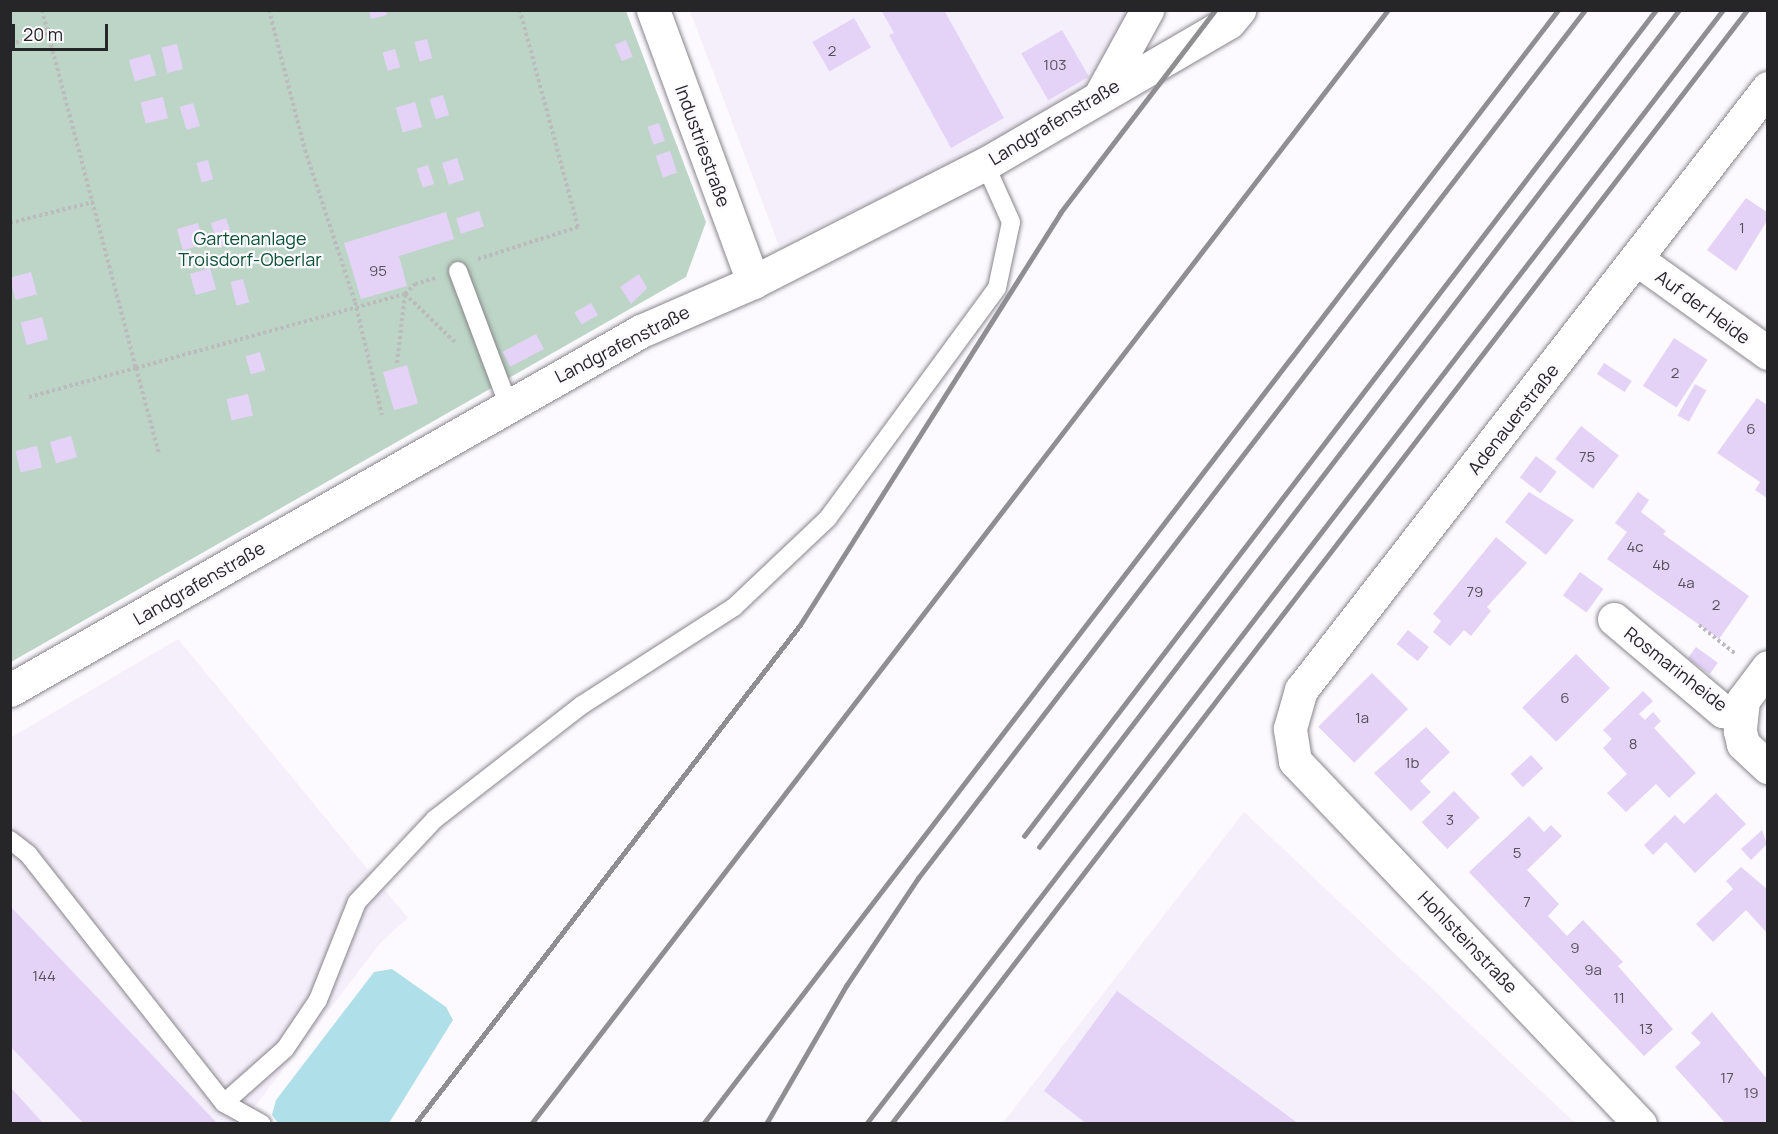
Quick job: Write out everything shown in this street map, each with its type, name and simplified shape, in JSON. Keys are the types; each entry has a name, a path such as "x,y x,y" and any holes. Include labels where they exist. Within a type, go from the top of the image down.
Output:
{"street":[{"name":"Industriestraße","path":"653,10 753,282"},
{"path":"1102,92 1147,10"},
{"name":"Landgrafenstraße","path":"10,690 508,404 640,331 753,282 985,164 1102,92 1229,22 1239,10"},
{"name":"Adenauerstraße","path":"1295,761 1290,728 1301,690 1638,260 1767,88"},
{"name":"Auf der Heide","path":"1638,260 1767,353"},
{"name":"Rosmarinheide","path":"1614,619 1723,711 1740,714"},
{"name":"Rosmarinheide","path":"1765,669 1740,714 1743,744 1767,767"},
{"name":"Hohlsteinstraße","path":"1295,761 1640,1124"}],"lane":[{"path":"224,1103 285,1049 318,1000 357,902 435,819 582,705 734,607 828,518 997,288 1011,222 985,164"},
{"path":"458,271 508,404"},
{"path":"10,840 28,854 224,1103 262,1124"}],"path":[{"path":"42,10 159,454"},
{"path":"269,10 354,307 382,415"},
{"path":"29,397 405,294 416,284 458,271 475,260 578,227 520,10"},
{"path":"10,44 48,34"},
{"path":"10,223 93,202"},
{"path":"405,294 459,346"},
{"path":"397,363 405,294"},
{"path":"1699,625 1765,669"}],"shaded area":[{"path":"690,11 1128,11 1099,80 969,156 779,246"},
{"path":"178,639 408,918 382,941 252,1110 264,1123 11,1123 10,738"},
{"path":"1244,812 1575,1123 1002,1124"}],"green space":[{"name":"Gartenanlage Troisdorf-Oberlar","path":"10,11 626,11 706,222 686,277 11,662"}],"water":[{"path":"392,969 446,1007 453,1020 389,1123 278,1123 272,1115 276,1100 374,972"}],"building":[{"path":"369,10 386,10 387,15 371,19"},
{"path":"881,10 944,10 1004,118 951,148 889,35 894,33"},
{"path":"854,18 871,47 829,71 812,42"},
{"path":"1062,30 1089,77 1048,100 1021,54"},
{"path":"427,39 432,58 420,62 414,42"},
{"path":"626,40 633,57 622,61 615,44"},
{"path":"177,44 183,69 167,73 161,48"},
{"path":"395,49 400,67 388,71 383,53"},
{"path":"150,54 156,75 135,81 129,60"},
{"path":"443,95 449,115 436,119 430,99"},
{"path":"163,97 168,118 146,124 141,102"},
{"path":"415,102 422,127 403,133 396,108"},
{"path":"193,103 200,126 187,130 180,107"},
{"path":"659,123 665,141 653,145 648,127"},
{"path":"670,151 677,173 663,178 656,156"},
{"path":"457,158 464,180 449,185 442,163"},
{"path":"208,160 213,179 202,182 196,163"},
{"path":"428,165 434,184 423,188 417,169"},
{"path":"1746,198 1767,212 1767,221 1736,271 1707,250"},
{"path":"479,211 484,226 461,234 456,218"},
{"path":"446,212 454,239 399,256 407,286 361,299 344,243"},
{"path":"226,218 234,243 219,248 211,223"},
{"path":"198,223 204,244 183,250 177,229"},
{"path":"210,268 216,289 196,295 190,274"},
{"path":"31,272 37,294 16,300 10,278"},
{"path":"639,274 647,288 631,304 620,287"},
{"path":"243,279 249,302 237,306 230,282"},
{"path":"591,303 598,315 582,325 575,312"},
{"path":"42,317 48,339 27,345 21,323"},
{"path":"536,334 544,349 510,367 502,352"},
{"path":"1674,338 1708,360 1677,408 1643,386"},
{"path":"260,352 265,370 251,374 246,356"},
{"path":"1604,363 1632,381 1625,392 1597,374"},
{"path":"407,365 418,403 394,410 383,372"},
{"path":"1695,384 1706,390 1689,422 1678,415"},
{"path":"248,394 253,415 232,420 227,399"},
{"path":"1757,398 1767,405 1767,498 1755,490 1760,482 1717,453"},
{"path":"1581,426 1619,456 1593,489 1555,459"},
{"path":"71,436 77,457 56,463 50,442"},
{"path":"37,446 42,467 21,472 16,451"},
{"path":"1536,456 1557,472 1541,493 1520,478"},
{"path":"1529,492 1574,520 1546,555 1505,522"},
{"path":"1638,492 1649,500 1641,512 1666,531 1663,534 1749,596 1719,639 1607,559 1627,532 1615,523"},
{"path":"1496,537 1527,563 1487,607 1491,611 1471,636 1464,630 1450,646 1433,632 1441,621 1433,614"},
{"path":"1580,572 1603,589 1586,613 1563,595"},
{"path":"1408,630 1429,647 1418,661 1397,644"},
{"path":"1696,647 1718,663 1710,674 1688,658"},
{"path":"1576,654 1610,688 1556,742 1522,708"},
{"path":"1372,673 1408,709 1354,763 1318,727"},
{"path":"1643,691 1653,701 1639,714 1645,720 1653,712 1661,721 1654,728 1696,773 1669,798 1656,784 1626,812 1607,793 1627,774 1603,748 1612,739 1603,730"},
{"path":"1426,727 1450,752 1420,781 1431,792 1411,811 1374,773"},
{"path":"1531,755 1543,768 1523,787 1511,774"},
{"path":"1454,791 1480,818 1447,849 1422,822"},
{"path":"1716,793 1746,824 1695,873 1666,842 1653,855 1644,845 1675,815 1684,824"},
{"path":"1529,816 1544,832 1551,825 1562,836 1527,870 1559,904 1548,916 1567,936 1583,920 1623,962 1618,966 1673,1029 1644,1056 1469,872"},
{"path":"1762,830 1767,844 1751,860 1741,849"},
{"path":"1741,867 1767,889 1767,933 1746,910 1713,942 1696,924 1733,889 1726,881"},
{"path":"10,906 218,1124 84,1124 10,1046"},
{"path":"1117,991 1299,1124 1087,1124 1044,1091"},
{"path":"1712,1012 1767,1079 1767,1124 1726,1124 1675,1067 1701,1043 1691,1033"},
{"path":"10,1087 44,1124 10,1124"}],"railway":[{"path":"415,1124 800,625 1060,213 1215,10"},
{"path":"531,1124 1388,10"},
{"path":"703,1124 1558,10"},
{"path":"766,1124 846,986 918,878 1585,10"},
{"path":"1024,836 1656,10"},
{"path":"1039,847 1679,10"},
{"path":"866,1124 1723,10"},
{"path":"891,1124 1747,10"}]}
